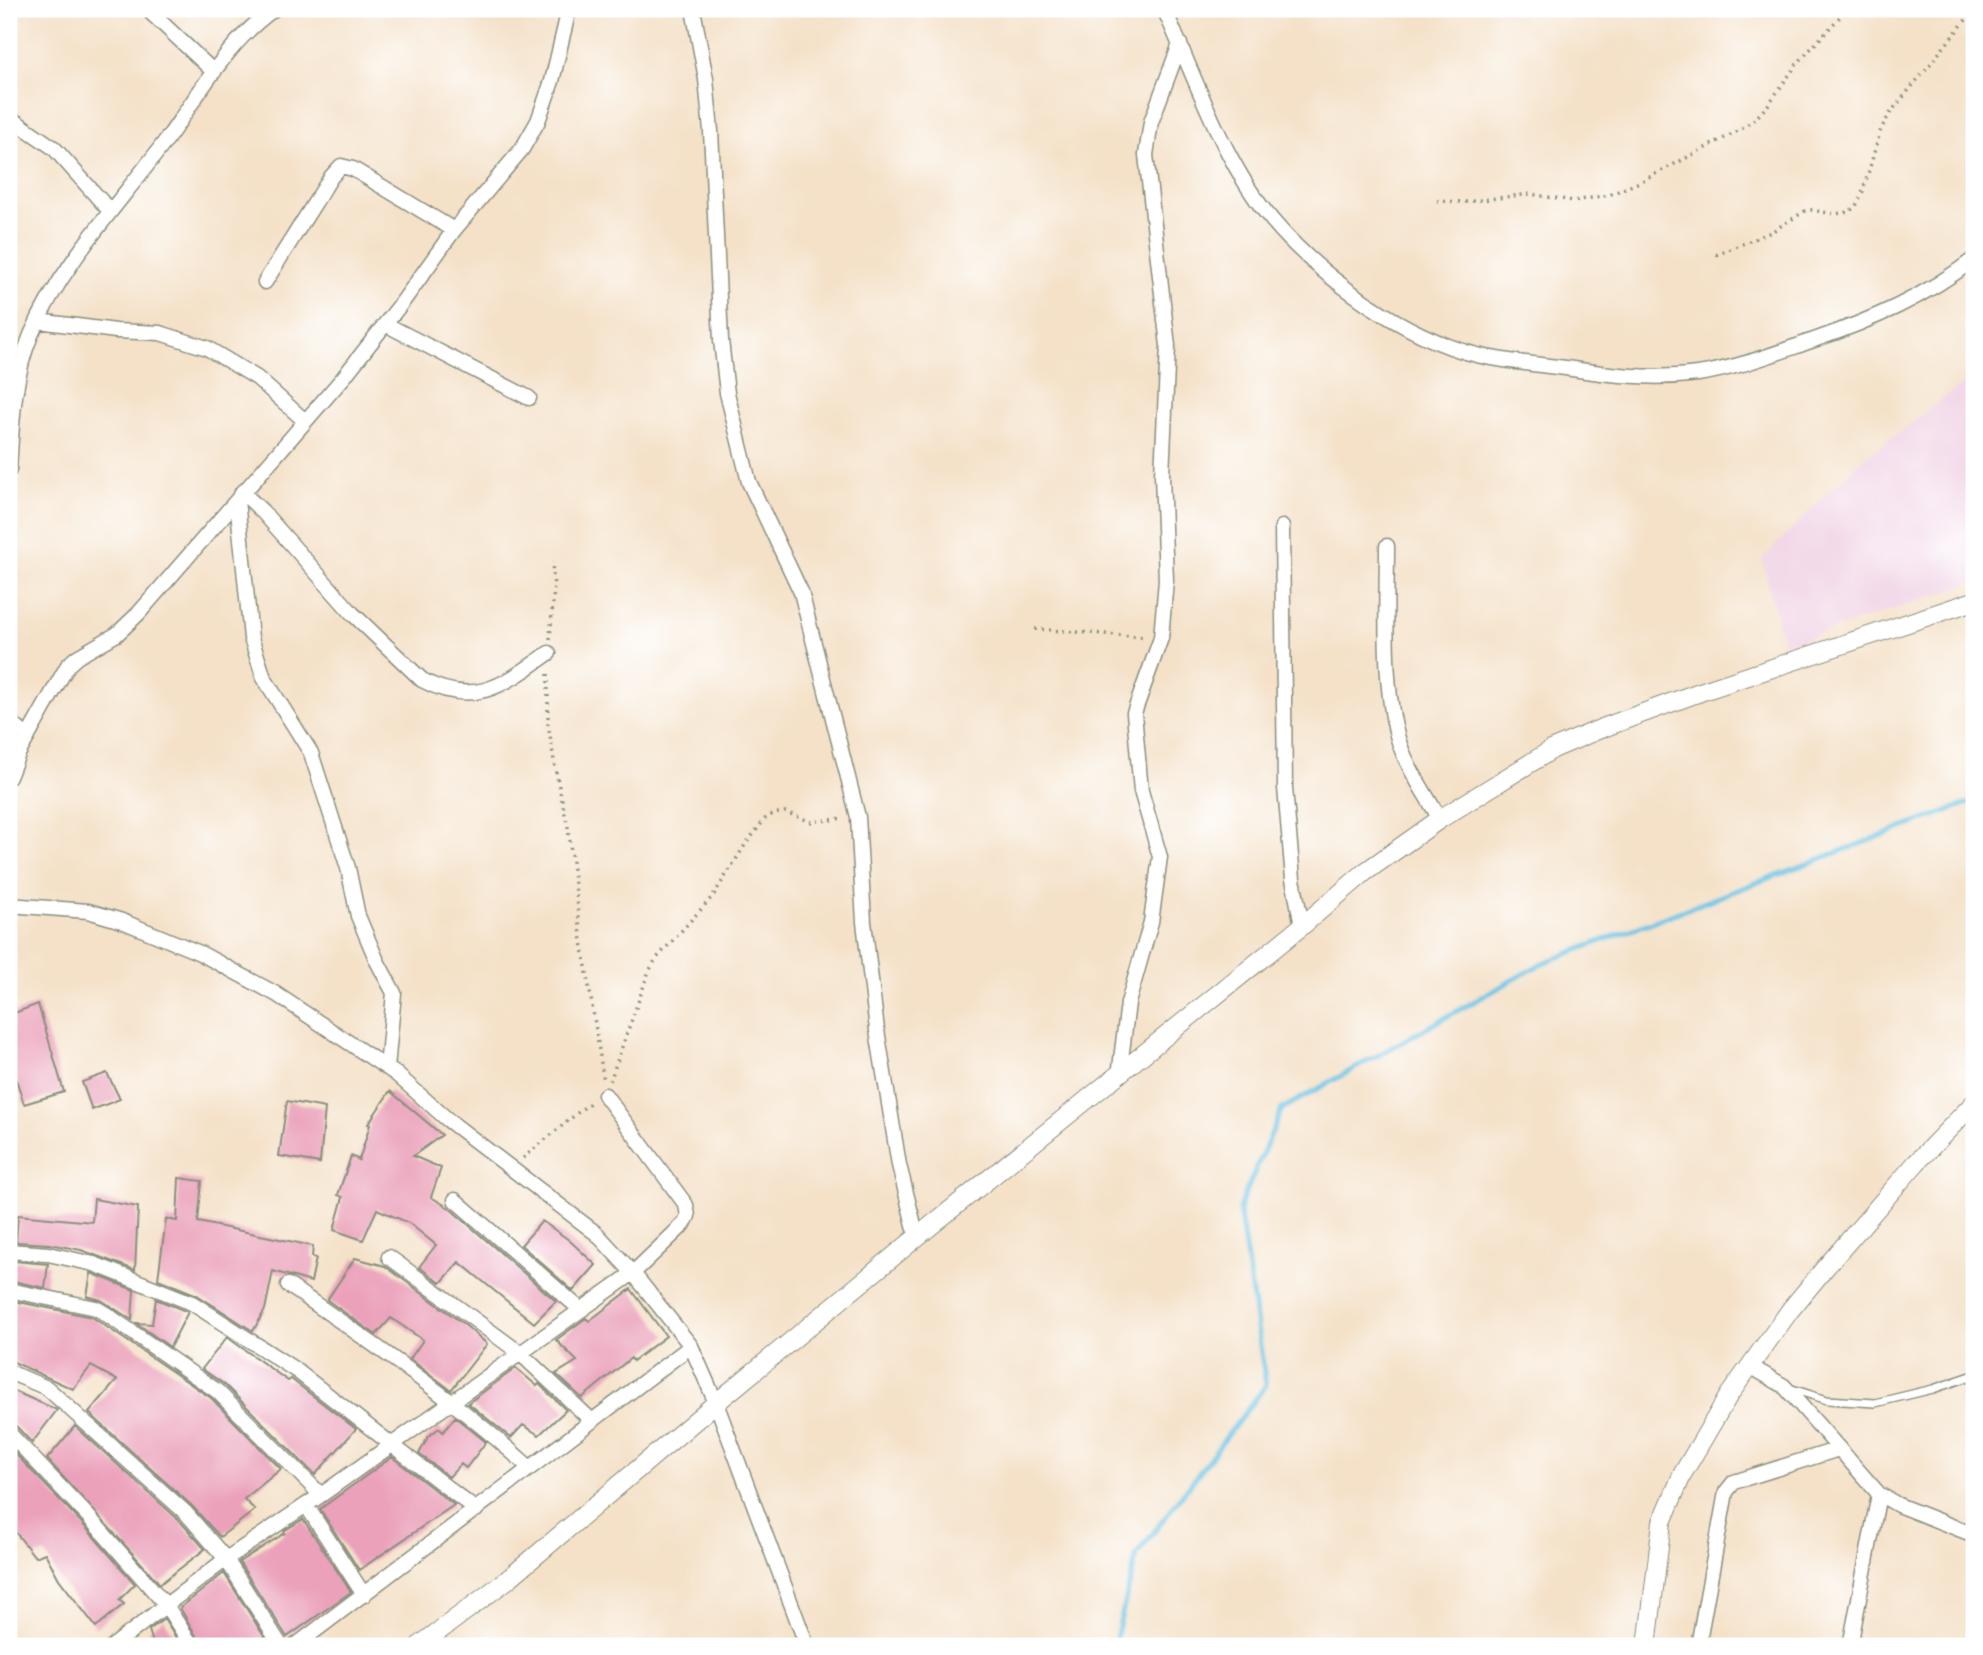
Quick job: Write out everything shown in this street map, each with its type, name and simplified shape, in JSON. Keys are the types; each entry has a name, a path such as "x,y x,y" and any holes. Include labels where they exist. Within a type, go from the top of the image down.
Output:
{"street":[{"path":"147,9 214,72"},
{"path":"9,470 14,393 31,337 51,295 238,38 274,9"},
{"path":"9,777 68,665 117,634 138,614 305,421 385,324 454,230 522,149 538,121 552,81 569,9"},
{"path":"693,9 710,118 721,340 727,393 749,482 801,592 858,817 864,922 877,1030 899,1165 917,1237"},
{"path":"1164,9 1241,177 1264,210 1292,242 1313,262 1383,314 1432,340 1477,355 1645,377 1676,376 1724,369 1867,322 1927,292 1974,260"},
{"path":"1119,1076 1129,1003 1151,922 1160,857 1141,791 1134,713 1161,638 1166,580 1162,475 1168,346 1146,155 1151,122 1180,44"},
{"path":"9,117 54,148 110,211"},
{"path":"265,282 331,177 341,166 353,169 454,230"},
{"path":"38,321 116,331 159,333 206,348 257,378 305,421"},
{"path":"385,324 529,398"},
{"path":"239,496 262,511 352,613 422,681 434,687 459,692 495,689 549,653"},
{"path":"239,496 251,638 256,658 280,707 311,753 348,868 358,916 394,993 387,1068"},
{"path":"1282,527 1286,788 1293,879 1303,926"},
{"path":"1387,546 1388,656 1395,726 1417,782 1440,819"},
{"path":"419,1646 507,1580 917,1237 1119,1076 1365,872 1440,819 1553,749 1600,729 1700,692 1974,601"},
{"path":"9,721 28,737"},
{"path":"9,905 88,911 122,920 200,953 276,994 387,1068 511,1170 597,1234 633,1273 691,1346 716,1403 807,1646"},
{"path":"113,1646 226,1559 321,1495 633,1273 684,1224 688,1216 686,1205 606,1094"},
{"path":"1647,1646 1662,1522 1683,1473 1750,1366 1825,1268 1916,1163 1974,1103"},
{"path":"456,1200 581,1310"},
{"path":"9,1251 48,1254 94,1264 192,1303 297,1371 475,1510"},
{"path":"389,1257 520,1353 592,1422"},
{"path":"288,1285 370,1342 491,1433 530,1468"},
{"path":"9,1290 96,1308 107,1314 217,1391 321,1495"},
{"path":"295,1646 691,1346"},
{"path":"1750,1366 1784,1386 1879,1494 1898,1505 1974,1535"},
{"path":"9,1372 47,1388 186,1513 226,1559 281,1646"},
{"path":"9,1433 88,1516 166,1605 192,1646"},
{"path":"1698,1646 1726,1492 1734,1482 1839,1449"},
{"path":"1850,1646 1879,1494"},
{"path":"306,1505 364,1595"}],"lane":[{"path":"1784,1386 1827,1400 1875,1404 1974,1375"}],"path":[{"path":"1437,201 1465,202 1530,194 1574,201 1609,195 1642,181 1738,131 1756,118 1768,106 1797,64 1846,9"},
{"path":"1716,255 1771,232 1805,211 1844,214 1856,206 1881,129 1891,112 1974,10"},
{"path":"552,562 554,588 547,686 548,723 568,827 580,928 606,1094"},
{"path":"1035,629 1161,638"},
{"path":"511,1170 587,1103 606,1094 649,971 656,959 713,896 758,827 773,814 785,812 812,822 858,817"}],"shaded area":[{"path":"1974,375 1974,582 1784,646 1762,559 1856,465"}],"building":[{"path":"38,1004 64,1092 24,1104 9,1057 9,1015"},
{"path":"107,1073 120,1099 92,1110 82,1082"},
{"path":"390,1091 442,1135 413,1156 441,1168 431,1197 448,1207 556,1301 534,1323 459,1262 441,1283 419,1267 436,1245 409,1223 377,1209 363,1240 334,1230 343,1197 338,1195 351,1156 359,1160 370,1125 368,1124"},
{"path":"287,1101 325,1108 320,1163 279,1156"},
{"path":"179,1178 202,1181 198,1222 313,1246 312,1257 316,1258 311,1282 273,1271 265,1310 253,1331 197,1295 158,1279 166,1219 177,1221"},
{"path":"94,1199 138,1207 135,1270 81,1250 16,1242 18,1215 92,1222"},
{"path":"542,1221 569,1240 596,1265 573,1291 521,1245"},
{"path":"355,1258 385,1266 487,1344 451,1390 410,1359 423,1340 391,1318 376,1335 327,1300"},
{"path":"14,1261 48,1264 45,1288 12,1281"},
{"path":"91,1273 134,1290 132,1320 101,1300 87,1296"},
{"path":"631,1289 666,1336 633,1361 631,1358 582,1398 556,1374 577,1361 556,1340 586,1318 589,1321"},
{"path":"156,1299 188,1312 170,1347 136,1323 152,1324"},
{"path":"9,1300 92,1317 211,1398 281,1469 244,1499 255,1510 220,1537 192,1506 89,1413 117,1380 91,1366 73,1389 9,1360"},
{"path":"227,1337 288,1381 291,1379 356,1429 315,1475 224,1384 202,1369"},
{"path":"516,1368 537,1386 539,1384 566,1410 539,1435 523,1425 511,1438 468,1403"},
{"path":"9,1389 57,1410 32,1443 16,1426 9,1424"},
{"path":"455,1417 486,1442 466,1468 461,1464 449,1477 419,1454 428,1437 439,1428 443,1432"},
{"path":"75,1426 179,1520 205,1549 160,1584 47,1459"},
{"path":"9,1447 81,1522 135,1584 119,1600 124,1604 96,1627 59,1579 45,1553 35,1557 9,1524"},
{"path":"392,1457 454,1505 359,1570 320,1509"},
{"path":"303,1519 351,1592 287,1637 239,1562"},
{"path":"224,1573 270,1646 202,1646 180,1608"},
{"path":"164,1619 181,1646 154,1646 149,1630"}],"waterway":[{"path":"1114,1646 1137,1554 1266,1385 1239,1208 1282,1109 1543,963 1974,801"}]}
